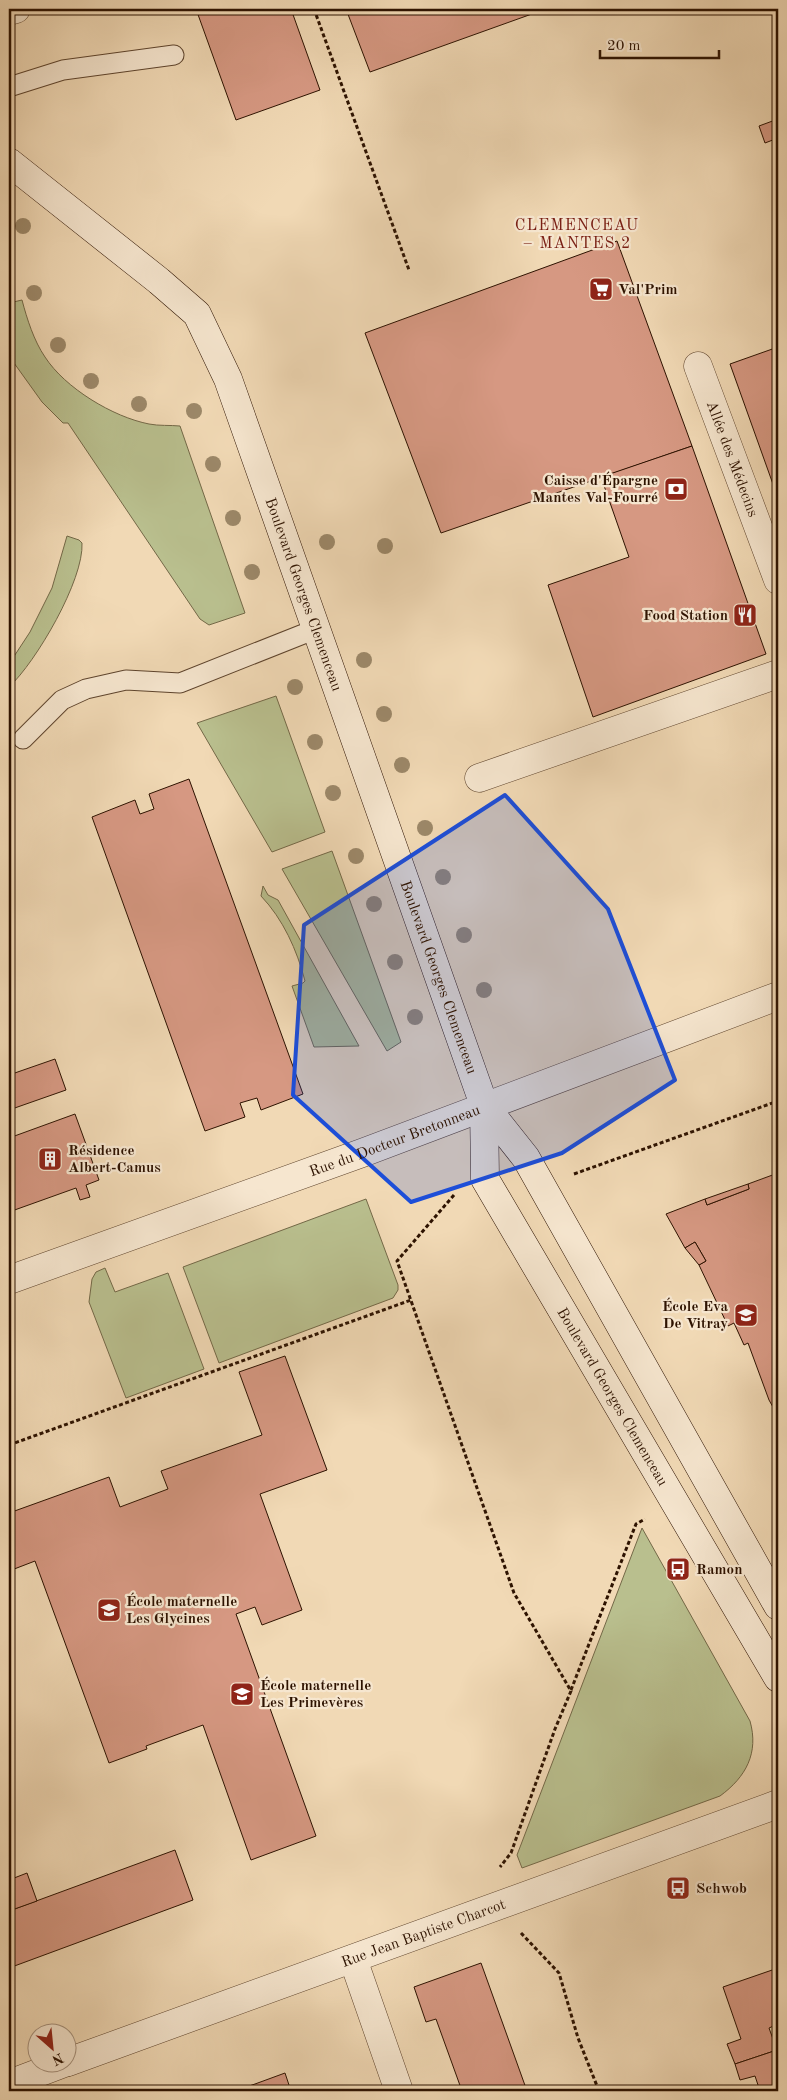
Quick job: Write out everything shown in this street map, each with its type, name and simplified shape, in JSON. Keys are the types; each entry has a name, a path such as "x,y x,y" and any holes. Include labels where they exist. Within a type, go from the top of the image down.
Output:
{"street":[{"path":"9,11 16,9"},
{"name":"Boulevard Georges Clemenceau","path":"9,162 153,275 197,314 228,379 484,1105 485,1179 778,1678"},
{"name":"Allée des Médecins","path":"698,366 778,580"},
{"path":"479,778 778,674"},
{"name":"Rue du Docteur Bretonneau","path":"9,1280 362,1153 484,1105 778,996"},
{"name":"Boulevard Georges Clemenceau","path":"484,1105 526,1158 778,1606"},
{"name":"Rue Jean Baptiste Charcot","path":"78,2058 778,1804"},
{"path":"353,1959 399,2091"},
{"name":"Rue Jean Baptiste Charcot","path":"9,2084 41,2072"}],"lane":[{"path":"9,87 63,70 174,55"},
{"path":"23,739 62,700 86,689 126,680 180,682 316,629"}],"path":[{"path":"314,9 409,270"},
{"path":"570,1168 573,1174 778,1101"},
{"path":"485,1179 455,1194 397,1261 514,1593 571,1691"},
{"path":"9,1445 411,1300"},
{"path":"507,1903 495,1874 511,1853 555,1729 636,1524 675,1502"},
{"path":"521,1933 560,1973 578,2038 599,2091"}],"highlighted area":[{"path":"505,795 608,909 675,1080 562,1153 411,1202 293,1095 304,925"}],"green space":[{"path":"22,300 31,330 41,351 65,380 77,390 120,415 153,425 180,426 245,613 209,625 200,619 68,423 63,423 42,402 9,356 9,303"},
{"path":"67,536 82,543 81,559 75,578 56,620 44,640 32,659 9,687 9,664 30,632 52,588"},
{"path":"276,696 325,832 272,852 197,723"},
{"path":"332,851 401,1042 387,1051 282,869"},
{"path":"263,886 268,895 278,900 359,1046 314,1047 292,986 305,981 302,969 282,925 261,896"},
{"path":"366,1199 398,1285 398,1290 393,1298 219,1363 183,1267"},
{"path":"105,1268 115,1292 168,1273 204,1369 126,1398 89,1302 92,1279 96,1272"},
{"path":"642,1528 750,1721 753,1744 748,1763 737,1781 720,1796 522,1868 517,1855"}],"building":[{"path":"196,9 291,9 320,90 236,120"},
{"path":"346,9 542,9 543,10 370,72"},
{"path":"778,119 778,138 765,143 759,126"},
{"path":"617,241 692,446 441,533 365,333"},
{"path":"778,347 778,485 774,487 730,364"},
{"path":"692,446 766,654 593,717 548,585 629,557 601,477"},
{"path":"189,779 303,1094 261,1110 257,1098 240,1103 245,1117 205,1131 92,817 135,800 140,814 154,809 149,794"},
{"path":"55,1059 66,1090 9,1110 9,1075"},
{"name":"Résidence Albert-Camus","path":"75,1114 99,1180 86,1185 90,1197 80,1200 76,1188 9,1212 9,1138"},
{"path":"778,1173 778,1416 769,1400 748,1343 744,1345 734,1323 728,1326 699,1265 706,1261 695,1242 685,1248 666,1214 705,1199 707,1205 749,1189 748,1184"},
{"path":"748,1184 749,1189 707,1205 705,1199"},
{"path":"695,1242 706,1261 699,1265 685,1248"},
{"path":"285,1356 327,1470 260,1494 302,1610 262,1625 255,1607 236,1614 316,1836 251,1860 203,1725 146,1746 147,1749 109,1763 35,1561 9,1571 9,1513 109,1477 120,1507 168,1489 161,1471 262,1435 239,1372"},
{"path":"175,1850 193,1900 9,1968 9,1911"},
{"path":"27,1873 37,1901 9,1911 9,1880"},
{"path":"481,1963 527,2091 462,2091 436,2019 426,2022 414,1987"},
{"path":"778,1968 778,2024 769,2028 777,2050 735,2064 727,2044 741,2039 723,1987"},
{"path":"777,2050 778,2091 760,2091 755,2076 740,2080 735,2064"},
{"path":"285,2073 291,2091 234,2091 255,2084"}],"place":[{"name":"Val'Prim","path":"601,289"},
{"name":"Caisse d'Épargne Mantes Val-Fourré","path":"676,489"},
{"name":"Food Station","path":"745,615"},
{"name":"Résidence Albert-Camus","path":"50,1159"},
{"name":"École Eva De Vitray","path":"746,1315"},
{"name":"Ramon","path":"678,1569"},
{"name":"École maternelle Les Glycines","path":"109,1610"},
{"name":"École maternelle Les Primevères","path":"242,1694"},
{"name":"Schwob","path":"678,1888"}],"district":[{"name":"CLEMENCEAU – MANTES 2","path":"577,233"}]}
